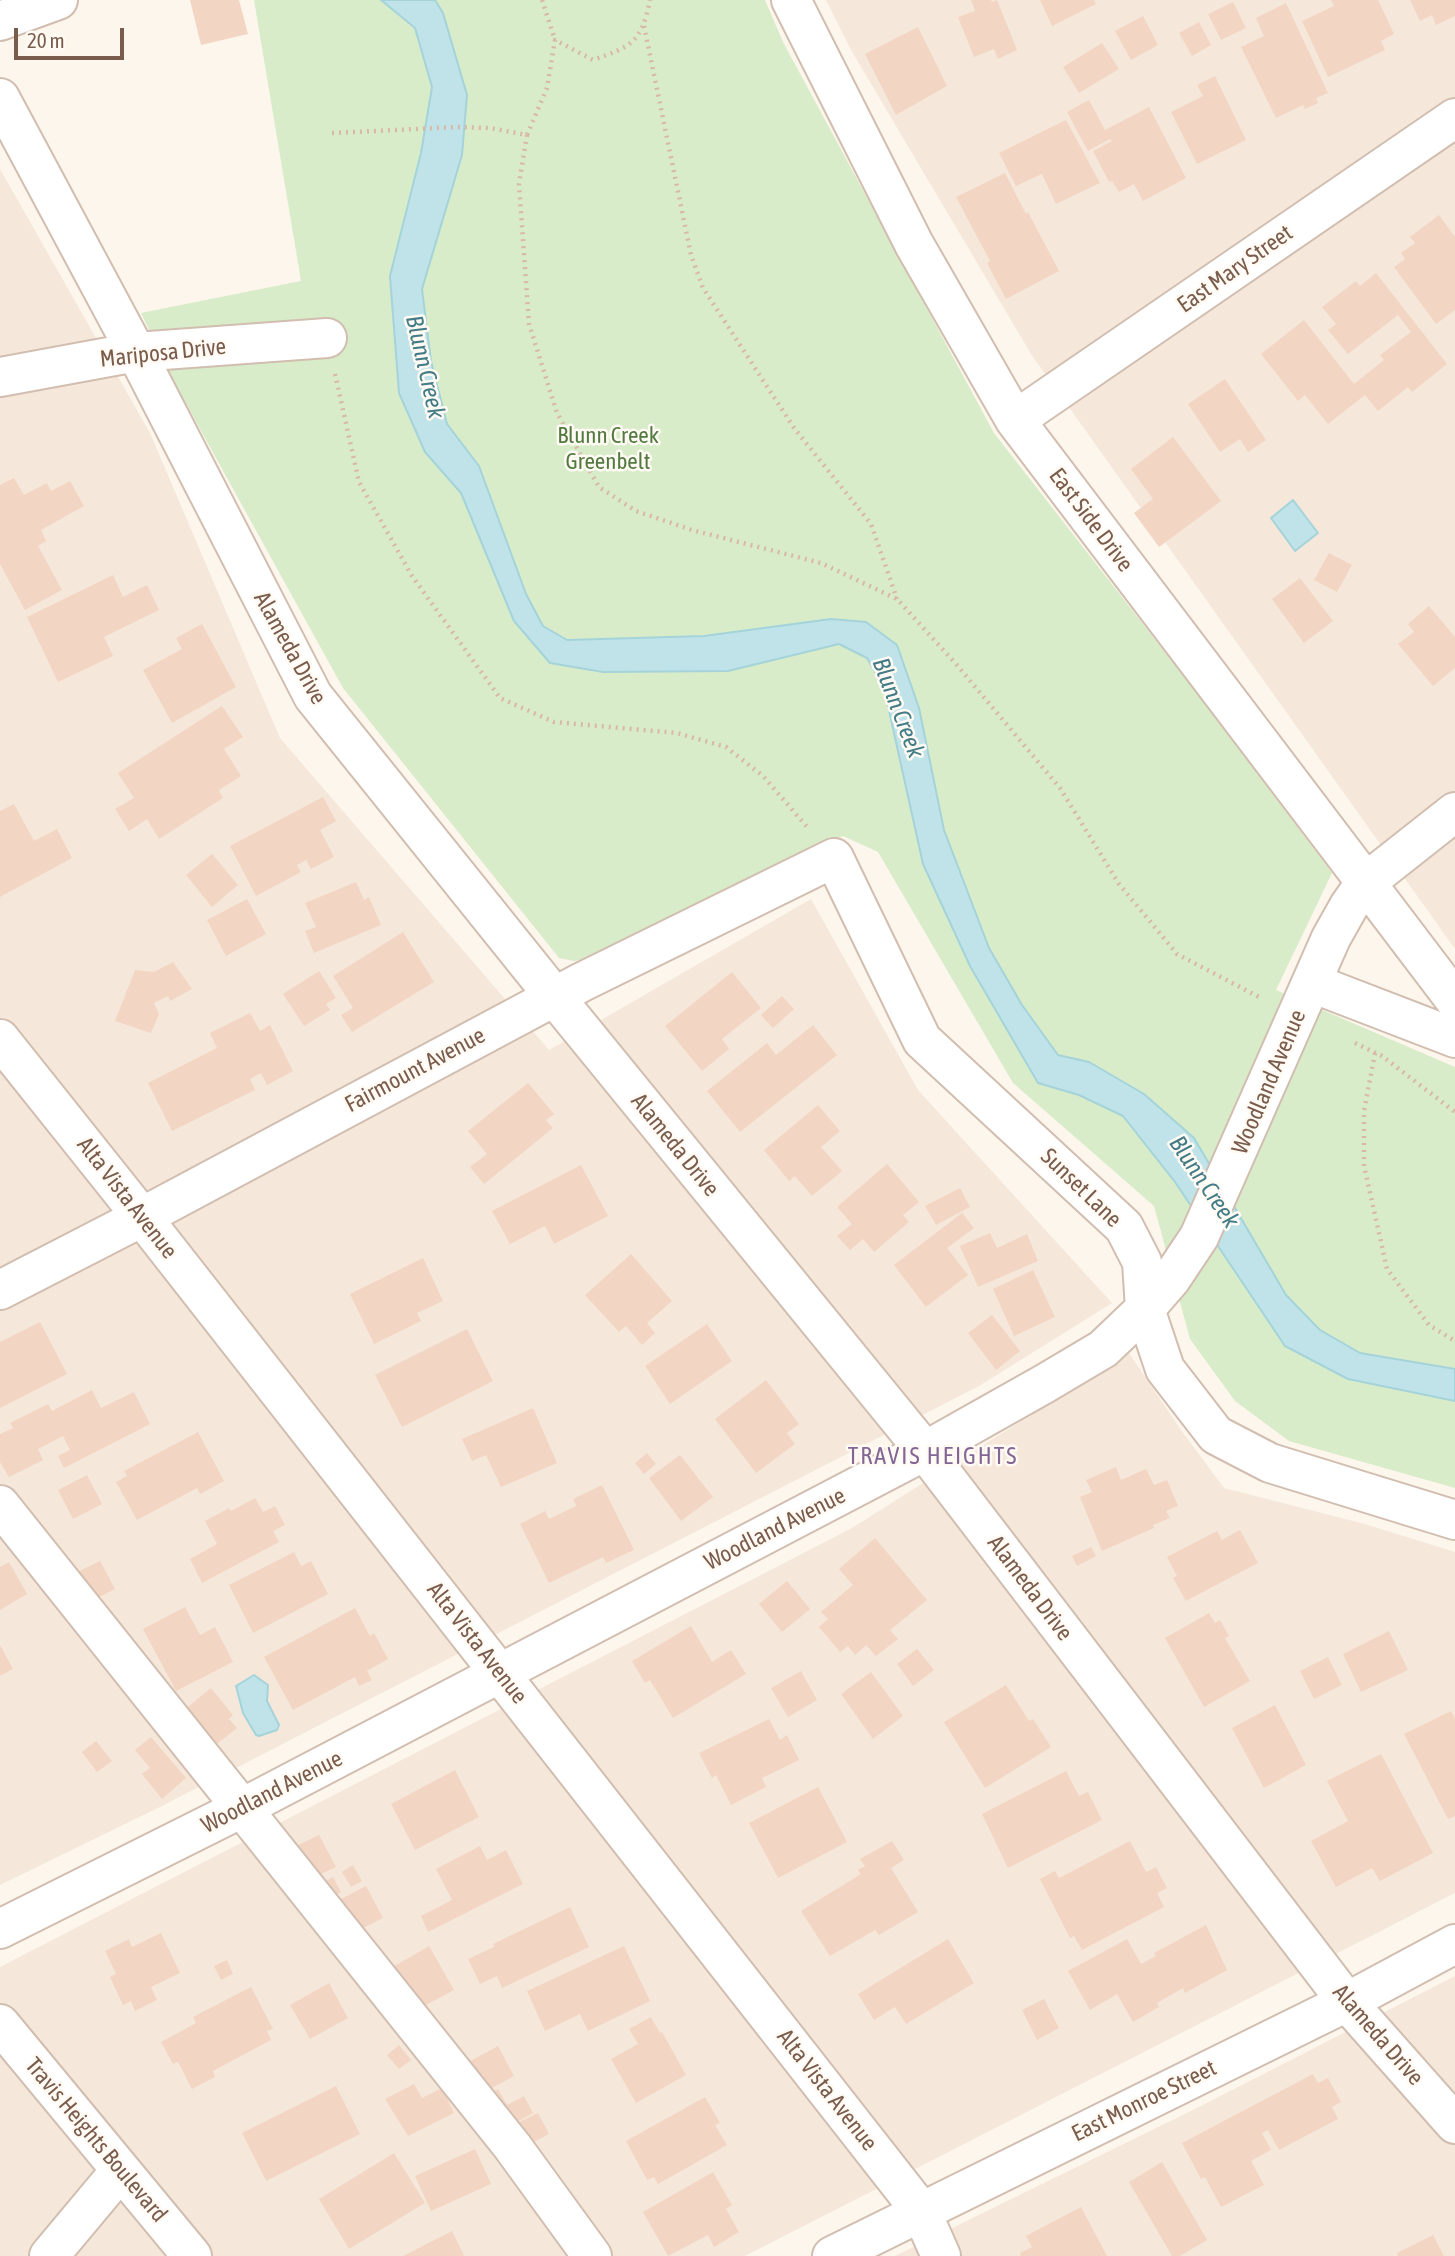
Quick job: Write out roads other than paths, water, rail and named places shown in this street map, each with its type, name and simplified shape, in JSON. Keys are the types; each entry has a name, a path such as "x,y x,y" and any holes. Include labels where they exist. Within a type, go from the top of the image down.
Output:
{"street":[{"path":"0,21 58,0"},
{"name":"East Side Drive","path":"795,2 914,244 1016,420 1455,1000"},
{"name":"Alameda Drive","path":"0,98 136,352 313,696 925,1451 1347,2002 1455,2124"},
{"name":"East Mary Street","path":"1016,420 1455,118"},
{"name":"Mariposa Drive","path":"0,377 136,352 327,338"},
{"name":"Woodland Avenue","path":"0,1929 242,1808 925,1451 1103,1349 1145,1309 1171,1279 1199,1237 1337,927 1365,883 1455,812"},
{"name":"Fairmount Avenue","path":"0,1290 554,996 834,858"},
{"name":"Sunset Lane","path":"834,858 922,1040 1124,1227 1142,1262 1145,1309 1166,1369 1216,1435 1270,1464 1455,1520"},
{"path":"1312,983 1455,1038"},
{"name":"Alta Vista Avenue","path":"0,1039 921,2211 941,2256"},
{"path":"0,1505 512,2146 592,2256"},
{"name":"East Monroe Street","path":"832,2256 1347,2002 1455,1944"},
{"name":"Travis Heights Boulevard","path":"0,2024 192,2256"},
{"path":"49,2256 120,2171"}],"water":[{"name":"Blunn Creek","path":"381,0 435,0 443,13 467,95 462,155 422,289 431,361 447,424 479,466 526,594 543,626 567,640 704,636 831,619 866,622 897,645 919,708 944,830 989,948 1022,1005 1058,1055 1089,1062 1144,1094 1194,1138 1286,1295 1320,1330 1360,1353 1455,1369 1455,1401 1348,1379 1285,1346 1175,1182 1123,1116 1079,1095 1038,1083 970,966 923,864 884,688 867,658 839,644 728,671 603,672 550,663 514,621 461,493 425,452 399,393 390,276 421,153 432,87 415,28"},
{"path":"1293,500 1318,533 1295,551 1271,518"},
{"path":"254,1675 268,1685 267,1701 279,1725 277,1730 259,1736 243,1713 236,1686"}],"district":[{"name":"TRAVIS HEIGHTS","path":"933,1456"}],"park label":[{"name":"Blunn Creek Greenbelt","path":"608,449"}]}
